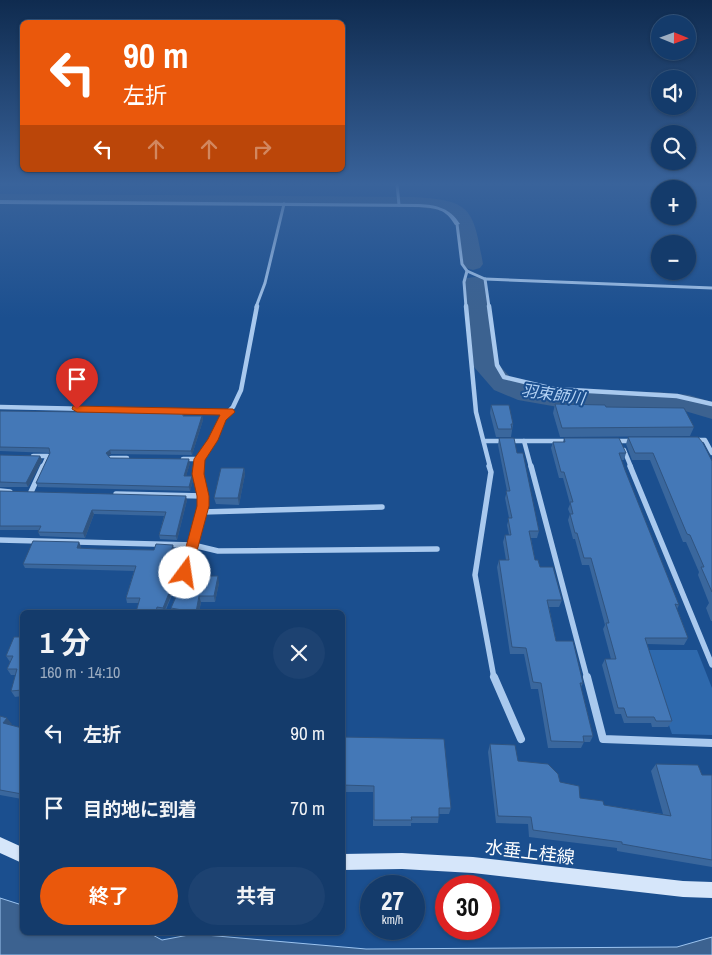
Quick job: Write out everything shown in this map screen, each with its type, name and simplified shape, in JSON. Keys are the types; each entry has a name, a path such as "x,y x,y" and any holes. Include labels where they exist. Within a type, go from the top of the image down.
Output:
{"main road":[{"path":"0,846 20,854"},
{"name":"水垂上桂線","path":"345,862 402,861 473,866 682,889 712,890"}],"street":[{"path":"180,588 202,512 203,496 198,474 200,459 213,440 221,418 230,412 240,390 258,298 265,283 278,229"},
{"path":"458,229 462,264 467,271 486,279 712,288"},
{"path":"467,271 464,282 476,412 491,472 475,575 495,682 521,739"},
{"path":"486,279 497,365 504,377 527,385 560,391 674,395 700,399 712,404"},
{"path":"0,407 230,412"},
{"path":"610,441 639,440"},
{"path":"686,440 705,440 712,453"},
{"path":"484,441 572,441"},
{"path":"620,441 712,665"},
{"path":"524,442 603,739 712,743"},
{"path":"28,456 48,456 31,492"},
{"path":"111,458 131,458"},
{"path":"180,459 200,459"},
{"path":"0,491 15,492"},
{"path":"23,492 40,493"},
{"path":"107,494 203,496"},
{"path":"202,512 382,507"},
{"path":"0,540 193,545 218,551 437,549"}],"shaded area":[{"path":"643,650 697,650 712,688 712,735 672,734"},
{"path":"0,898 20,904 20,935 153,935 162,940 189,935 205,935 366,949 677,947 712,937 712,955 0,955"}],"building":[{"path":"555,404 684,408 694,427 562,428"},
{"path":"491,405 509,405 513,424 511,424 512,429 498,429"},
{"path":"0,411 183,413 183,416 202,416 191,451 110,450 106,453 110,458 189,459 184,476 192,476 189,487 36,483 50,453 49,448 0,447"},
{"path":"628,437 698,437 703,443 712,461 712,592 701,567 704,567 690,535 687,534 653,453 635,453"},
{"path":"499,438 514,438 517,453 523,453 539,531 529,531 535,560 538,560 540,567 553,567 562,600 547,600 556,641 573,641 583,683 580,683 593,736 583,736 584,742 551,741 541,683 533,682 526,648 512,647 499,560 509,560 505,535 511,535 508,518 512,518 506,491 510,491"},
{"path":"564,438 619,438 626,453 619,453 679,605 675,604 688,638 645,638 672,721 656,721 654,717 627,717 624,708 618,708 605,659 616,659 606,623 609,623 591,558 584,558 577,533 575,533 570,514 573,514 570,502 573,502 564,472 561,472 553,442 565,442"},
{"path":"0,455 40,456 26,483 0,482"},
{"path":"221,468 244,468 238,498 214,498"},
{"path":"0,491 186,496 176,536 159,535 166,512 92,510 83,533 38,532 41,526 0,526"},
{"path":"33,541 79,542 77,548 98,549 154,550 156,544 173,545 170,556 175,559 170,578 175,578 163,608 137,610 140,598 126,598 136,566 23,564"},
{"path":"185,576 218,576 214,596 199,596 196,610 171,608"},
{"path":"14,637 20,637 20,690 11,691 17,669 7,669 13,656 6,656"},
{"path":"0,716 7,718 3,723 20,727 20,794 0,790"},
{"path":"345,737 444,739 451,808 439,808 439,817 411,817 412,820 374,820 374,786 345,785"},
{"path":"490,744 515,745 518,761 548,764 558,774 560,782 579,786 580,798 603,801 604,805 671,816 656,764 698,765 702,775 712,775 712,860 622,844 622,842 533,830 531,817 498,816"}],"waterway":[{"name":"羽束師川","path":"467,229 473,264"},
{"name":"羽束師川","path":"475,283 487,367 503,384 528,394 558,399 659,400 689,403 712,411"}],"route":[{"path":"77,409 230,412 221,418 213,440 200,459 198,474 203,496 203,506 185,573"}]}
